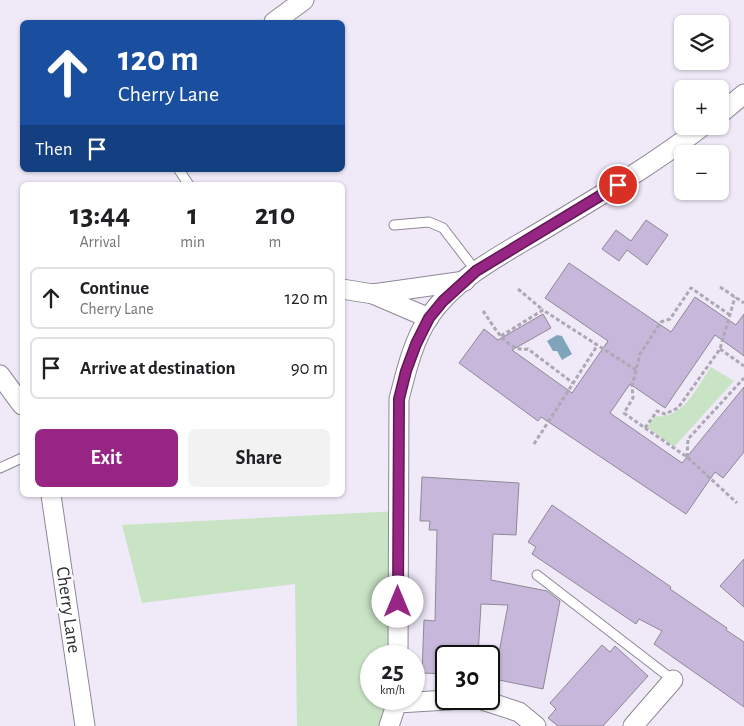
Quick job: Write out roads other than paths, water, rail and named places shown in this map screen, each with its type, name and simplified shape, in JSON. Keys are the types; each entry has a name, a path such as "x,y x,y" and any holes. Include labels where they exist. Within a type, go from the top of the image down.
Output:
{"street":[{"path":"277,20 304,0"},
{"path":"729,106 744,94"},
{"path":"398,645 399,399 406,371 429,318 470,276 618,185 690,135"},
{"path":"373,294 470,276"},
{"path":"345,289 373,294 429,318"},
{"path":"0,375 20,402"},
{"name":"Cherry Lane","path":"50,497 85,726"},
{"path":"633,726 673,680"},
{"path":"500,706 519,712 536,726"},
{"path":"389,726 395,710"}],"lane":[{"path":"394,225 429,222 443,228 470,276"},
{"path":"0,468 20,459"},
{"path":"537,575 673,680"}],"water":[{"path":"557,335 562,336 572,354 562,360 557,351 553,351 547,341"}]}
